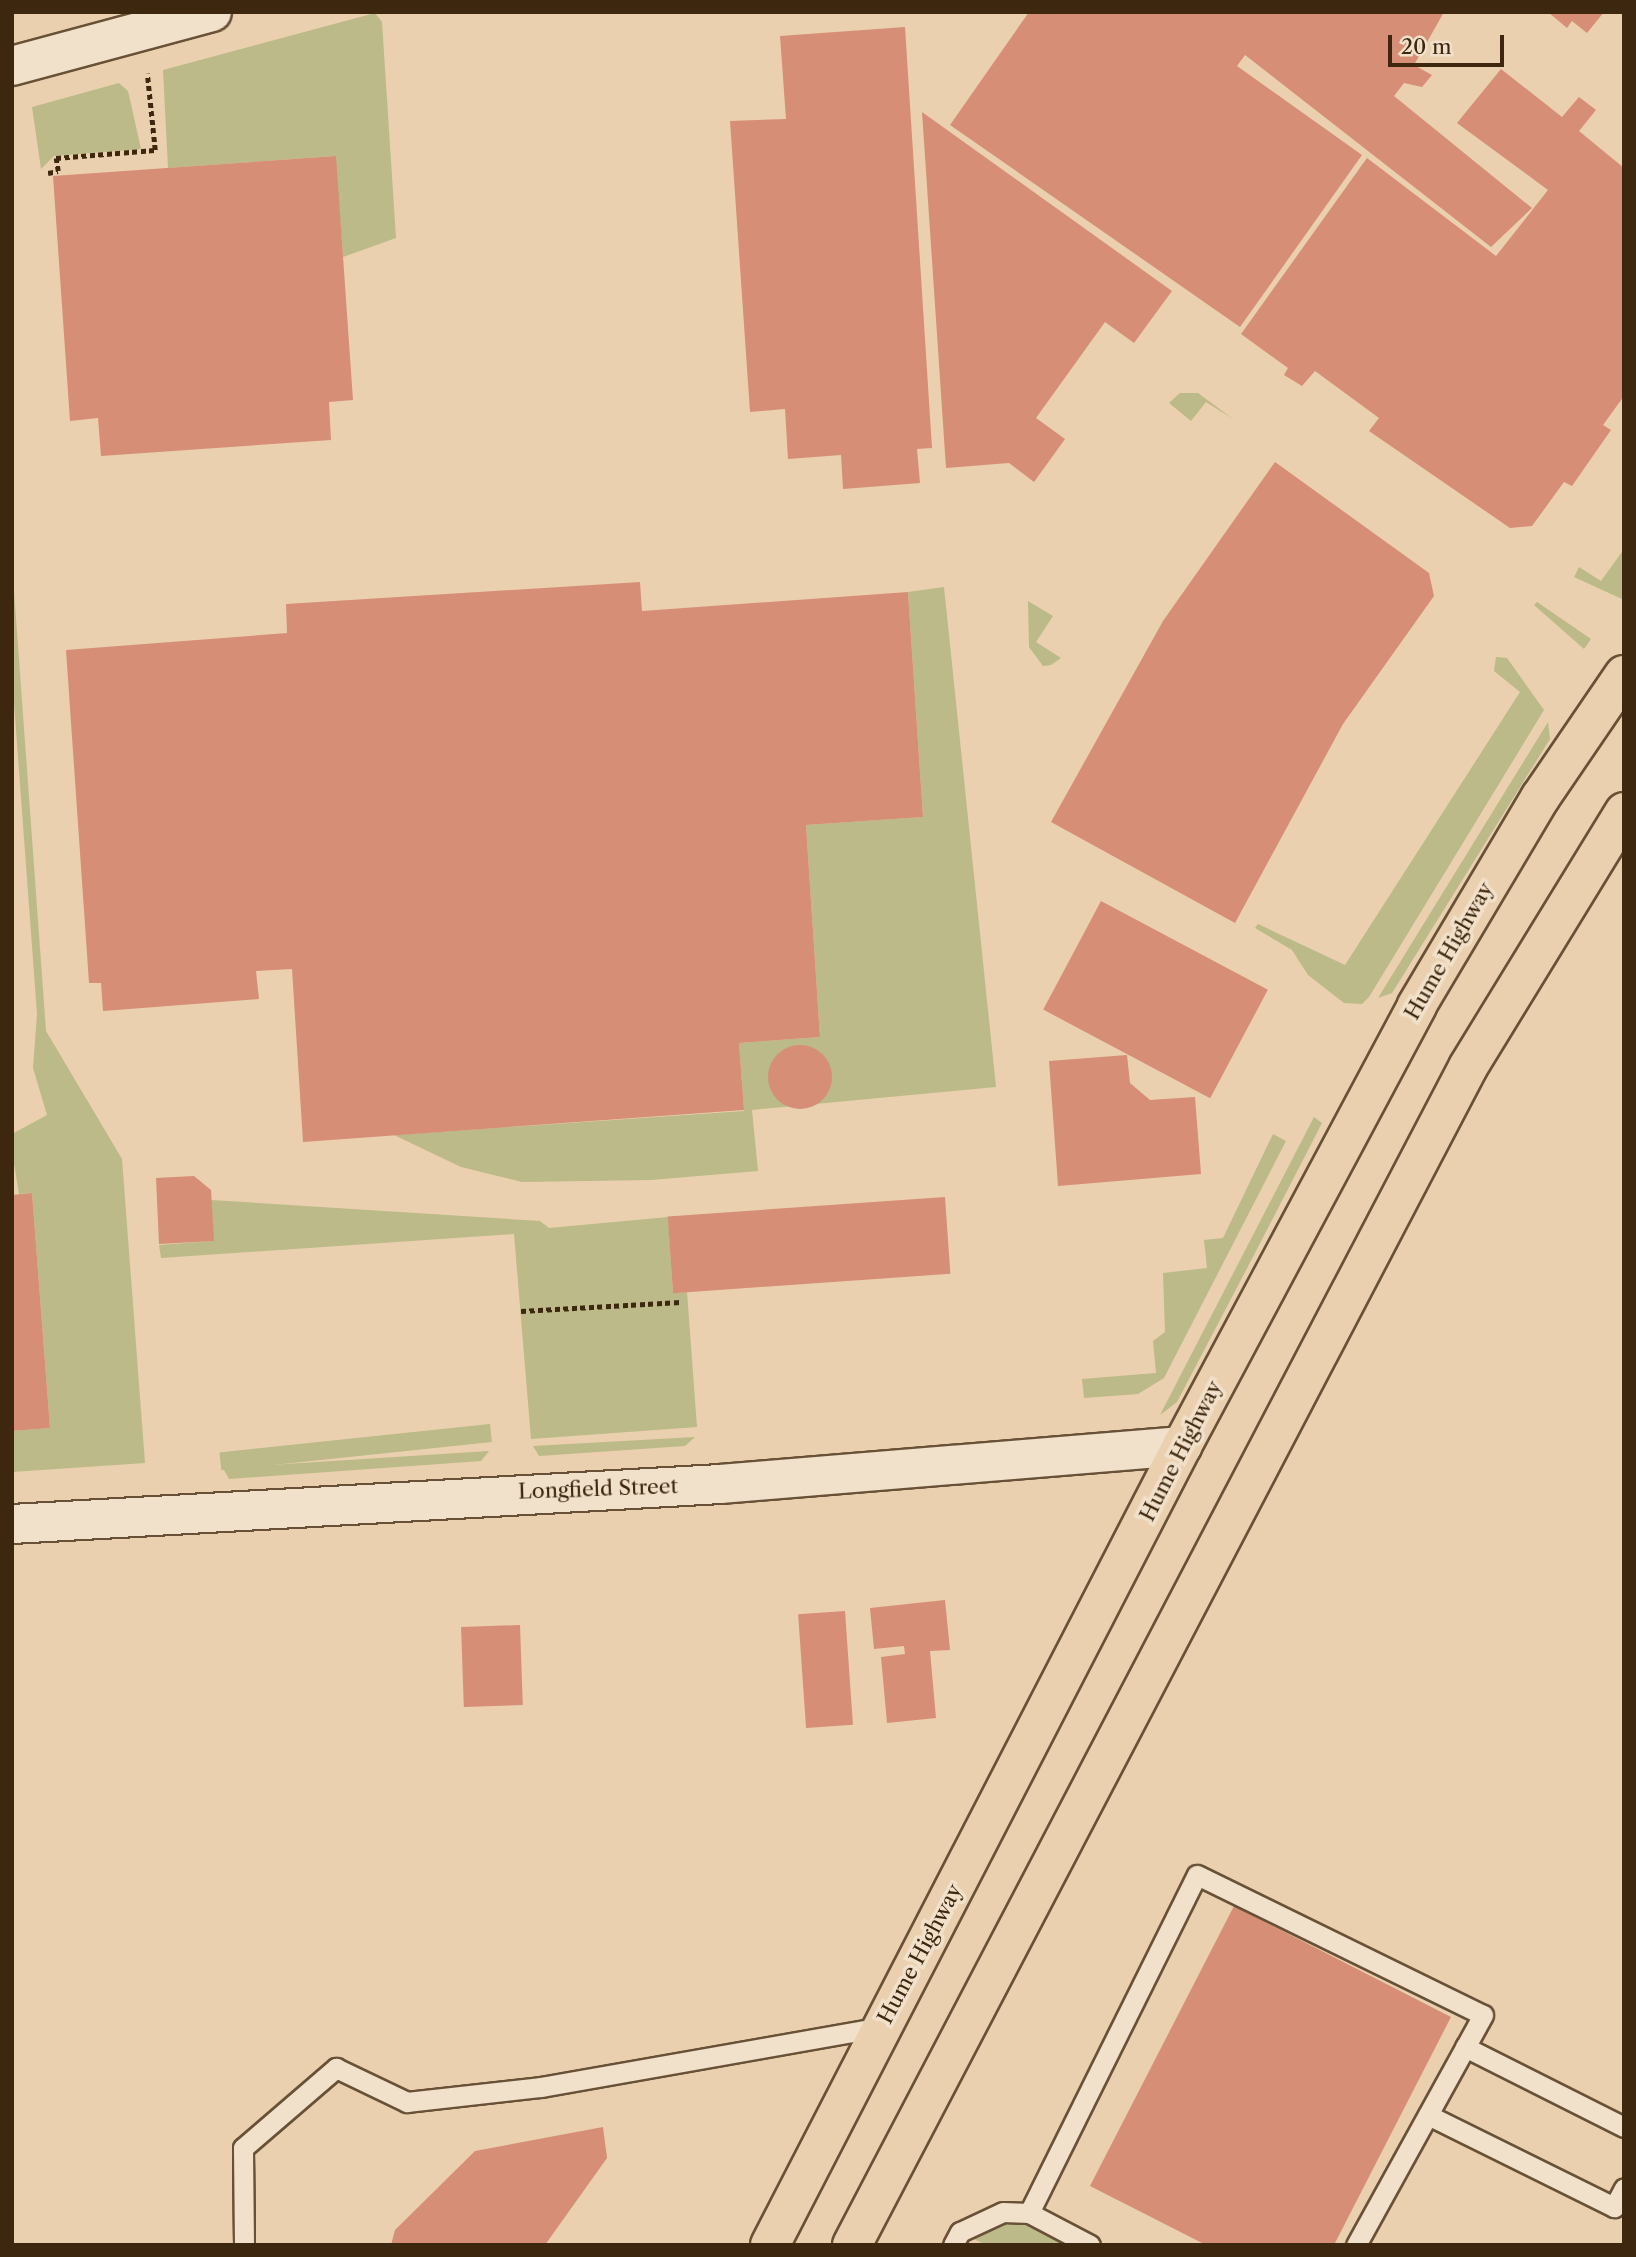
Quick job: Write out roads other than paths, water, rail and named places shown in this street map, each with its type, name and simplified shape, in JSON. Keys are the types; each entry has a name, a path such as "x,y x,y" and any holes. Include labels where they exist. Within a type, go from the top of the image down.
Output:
{"highway":[{"name":"Hume Highway","path":"770,2245 1182,1446 1472,908 1624,675"},
{"path":"852,2245 1468,1067 1624,812"}],"street":[{"path":"12,66 212,12"},
{"name":"Longfield Street","path":"12,1524 720,1484 1182,1446"}],"lane":[{"path":"1029,2213 1196,1875 1483,2015 1356,2245"},
{"path":"244,2245 243,2148 336,2068 407,2102 541,2087 882,2027"},
{"path":"1465,2047 1624,2127"},
{"path":"1427,2115 1614,2207 1624,2188"},
{"path":"953,2245 960,2232 1003,2212 1029,2213 1090,2245"}]}
